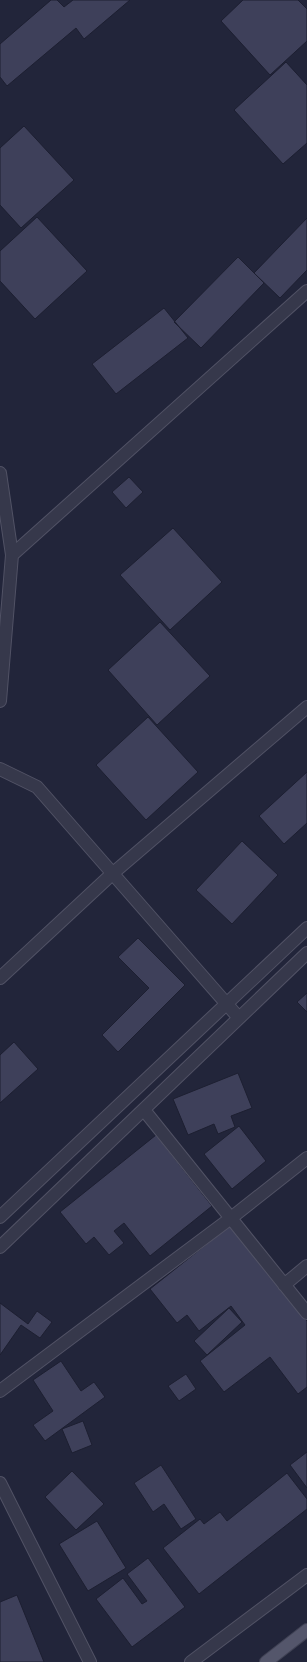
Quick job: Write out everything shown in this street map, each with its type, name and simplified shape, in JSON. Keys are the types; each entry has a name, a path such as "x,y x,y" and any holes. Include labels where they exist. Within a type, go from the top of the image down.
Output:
{"main road":[{"path":"266,1662 307,1630"}],"street":[{"path":"12,555 307,291"},
{"path":"0,473 12,555 0,701"},
{"path":"0,978 112,874 307,706"},
{"path":"0,769 37,787 239,1018"},
{"path":"0,1217 307,928"},
{"path":"0,1247 307,953"},
{"path":"144,1110 307,1313"},
{"path":"0,1390 231,1218 307,1158"},
{"path":"284,1285 307,1266"},
{"path":"0,1484 90,1662"},
{"path":"191,1662 307,1575"}],"building":[{"path":"51,0 57,0 64,7 73,0 130,0 84,39 76,28 7,86 0,77 0,44"},
{"path":"243,0 298,0 307,9 307,41 270,75 221,21"},
{"path":"286,62 307,85 307,143 283,164 234,110"},
{"path":"24,126 74,180 21,228 0,205 0,148"},
{"path":"37,217 87,271 35,319 0,281 0,251"},
{"path":"307,218 307,270 280,298 254,273"},
{"path":"238,257 264,283 201,348 174,322"},
{"path":"164,308 188,338 116,394 92,364"},
{"path":"129,477 143,492 126,508 112,492"},
{"path":"173,528 222,582 170,630 120,575"},
{"path":"160,622 210,676 157,725 108,670"},
{"path":"148,717 198,772 146,820 96,765"},
{"path":"307,772 307,823 284,844 259,816"},
{"path":"242,841 278,875 232,924 196,890"},
{"path":"138,938 185,985 118,1052 102,1035 149,988 118,957"},
{"path":"307,993 307,1012 297,1002"},
{"path":"14,1042 38,1069 0,1103 0,1055"},
{"path":"238,1073 252,1108 231,1116 235,1127 218,1134 214,1124 188,1135 173,1099"},
{"path":"239,1126 266,1161 232,1189 204,1154"},
{"path":"156,1135 212,1206 150,1256 124,1223 114,1231 124,1243 109,1255 94,1237 86,1244 60,1212"},
{"path":"232,1224 307,1321 307,1387 298,1394 270,1357 224,1392 200,1361 245,1325 231,1306 199,1331 187,1315 177,1323 150,1289"},
{"path":"0,1303 28,1324 37,1311 52,1322 40,1338 21,1325 0,1355"},
{"path":"229,1308 242,1322 207,1355 194,1341"},
{"path":"61,1361 81,1391 94,1382 105,1397 45,1441 33,1425 53,1411 33,1380"},
{"path":"186,1374 196,1389 179,1401 168,1386"},
{"path":"83,1421 92,1445 72,1453 62,1429"},
{"path":"307,1452 307,1488 290,1465"},
{"path":"161,1465 196,1519 181,1529 164,1504 153,1512 134,1483"},
{"path":"72,1471 104,1504 76,1530 45,1497"},
{"path":"287,1473 307,1499 307,1509 199,1594 163,1548 200,1519 204,1524 220,1512 227,1521"},
{"path":"97,1521 126,1568 88,1591 59,1544"},
{"path":"148,1558 185,1607 132,1647 96,1599 123,1578 142,1604 147,1601 127,1574"},
{"path":"17,1595 44,1662 0,1662 0,1602"}]}
